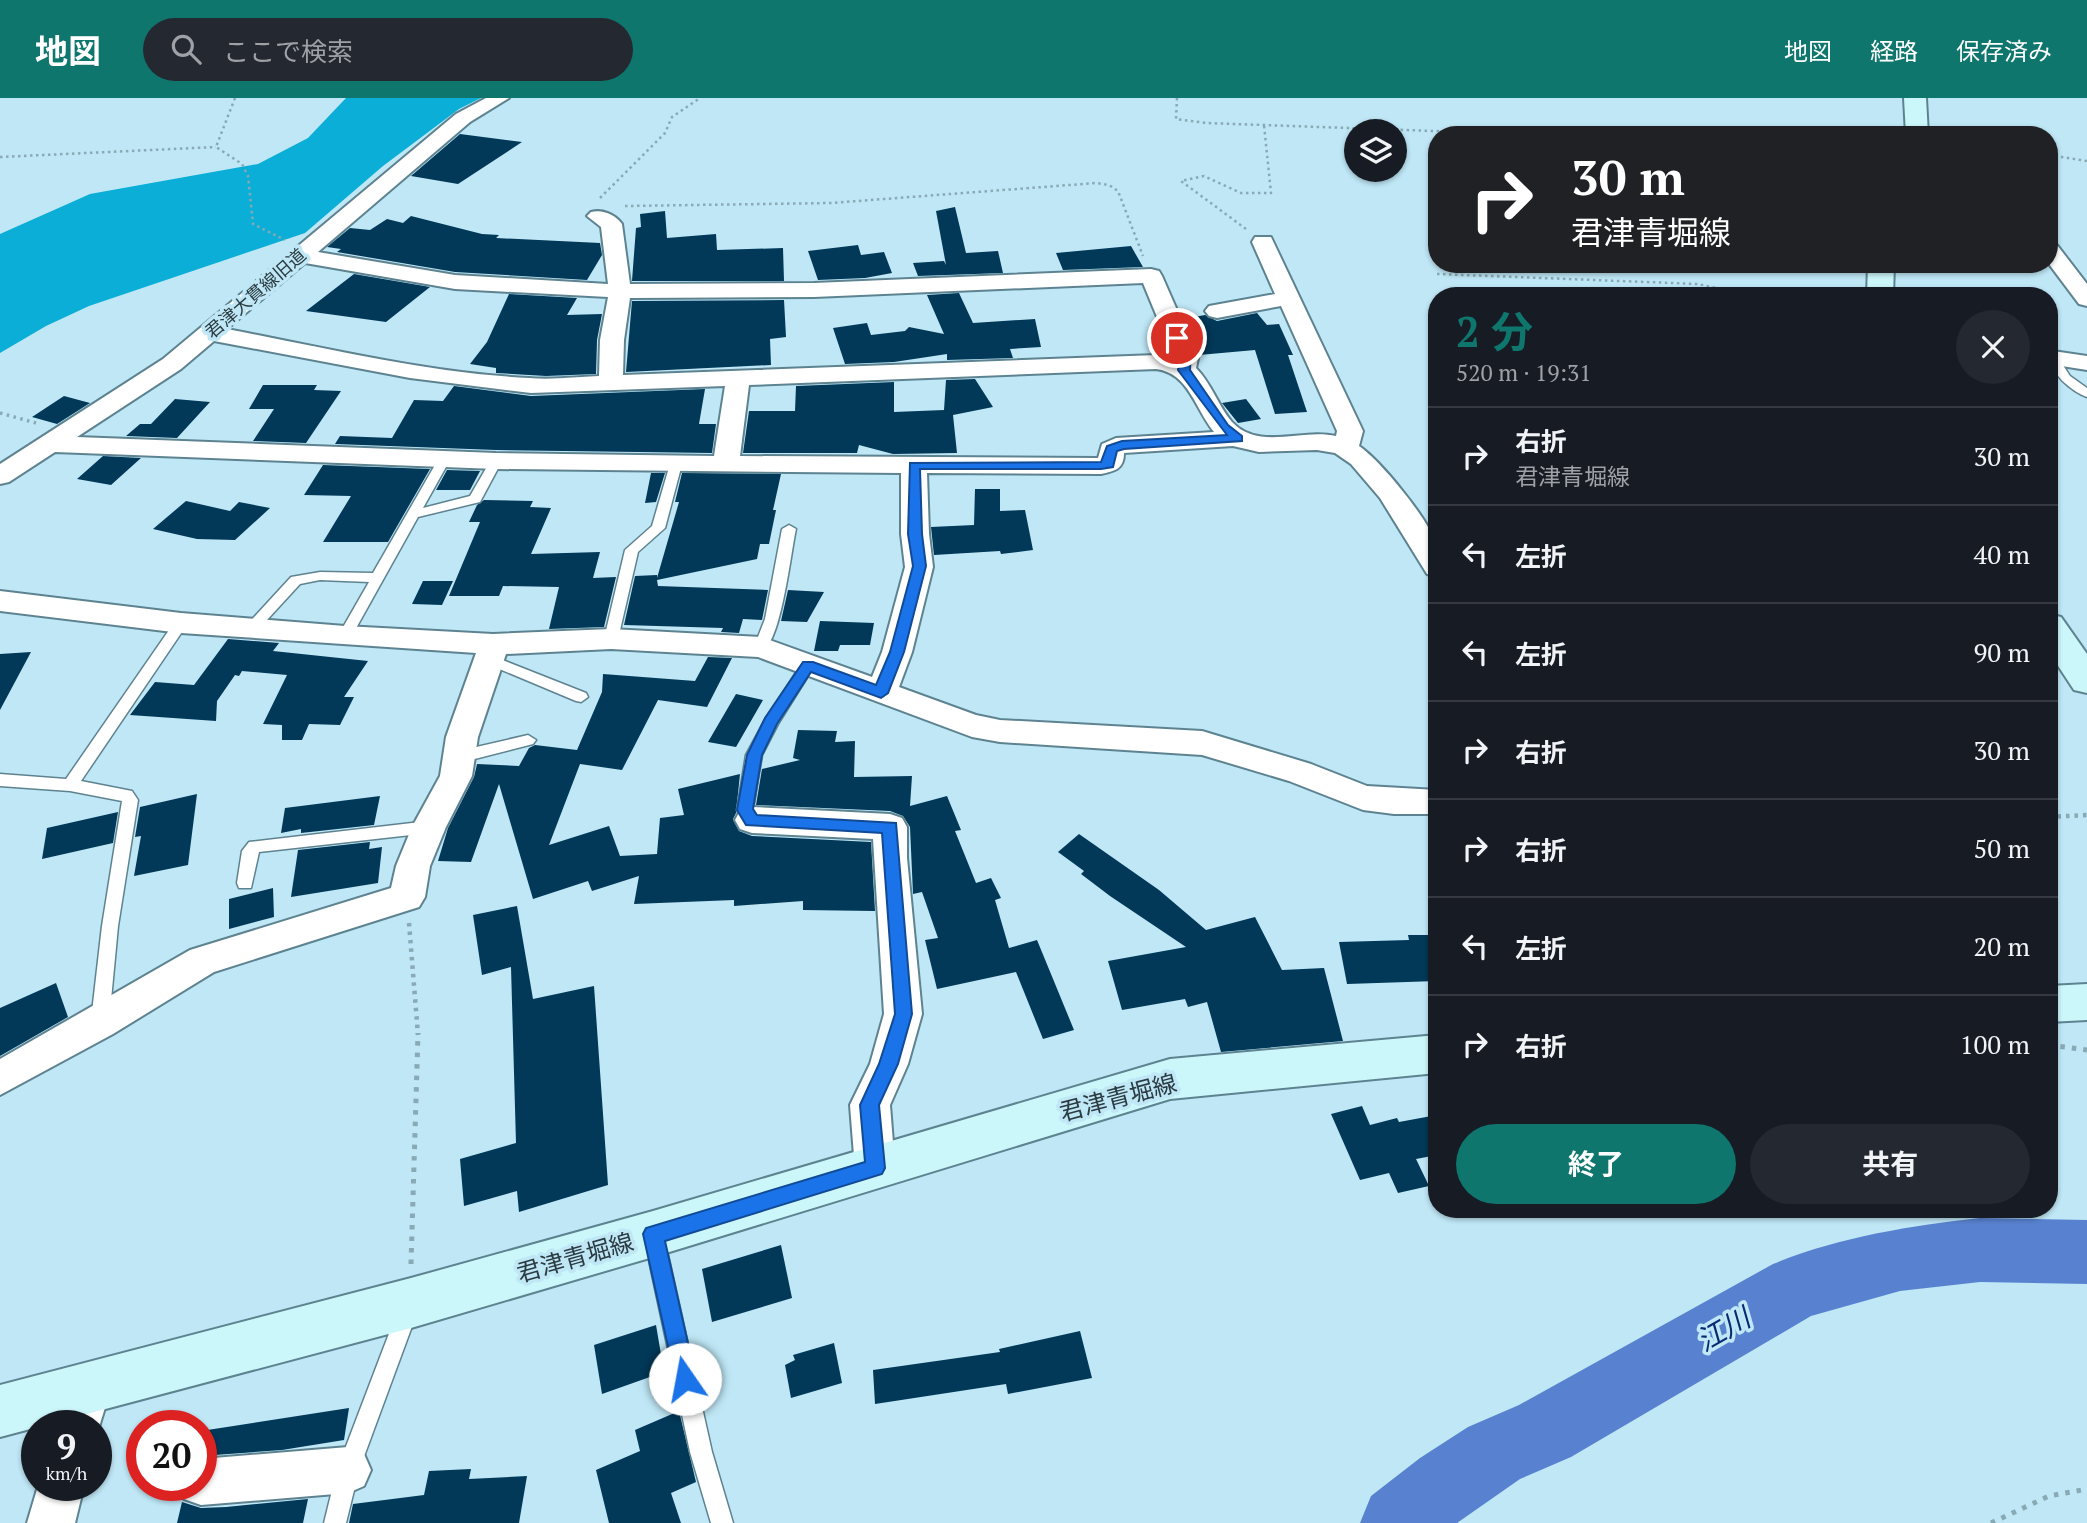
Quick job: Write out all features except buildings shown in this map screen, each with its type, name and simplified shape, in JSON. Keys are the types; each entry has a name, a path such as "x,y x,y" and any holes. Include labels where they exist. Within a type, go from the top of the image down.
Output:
{"main road":[{"path":"1915,98 1917,126"},
{"path":"2058,638 2087,681"},
{"path":"2058,1004 2087,1002"},
{"name":"君津青堀線","path":"0,1411 83,1407 411,1303 653,1234 1170,1079 1428,1055"}],"street":[{"name":"君津大貫線旧道","path":"0,476 172,364 463,118 500,98"},
{"path":"596,212 611,225 620,292 612,340 611,383"},
{"path":"1263,242 1350,432 1346,447"},
{"path":"299,255 422,278 477,284 620,292 1151,276 1186,358 1184,370"},
{"path":"2058,262 2087,299"},
{"path":"1217,311 1289,298"},
{"path":"210,333 494,383 531,386 1156,362 1184,370 1224,427 1238,439"},
{"path":"2058,359 2087,363"},
{"path":"726,464 738,378"},
{"path":"50,444 496,461 1101,466 1109,464 1111,449 1122,445 1238,439 1275,443 1329,442 1346,447 1368,466 1428,554"},
{"path":"881,693 897,652 919,566 915,534 914,465"},
{"path":"0,601 181,623 345,636 491,652 611,639 761,648 972,726 1000,731 1202,743 1242,752 1363,798 1428,802"},
{"path":"0,1078 100,1023 168,979 204,961 407,897 413,866 429,827 456,776 462,737 491,652"},
{"path":"752,820 890,827 890,858 904,1014 889,1064 870,1105 875,1168"},
{"path":"217,1481 348,1470"},
{"path":"51,1523 57,1501"}],"lane":[{"path":"2058,366 2066,378 2087,394"},
{"path":"345,636 444,458"},
{"path":"415,514 475,499 496,461"},
{"path":"611,639 632,550 658,528 677,464"},
{"path":"761,648 772,620 789,529"},
{"path":"250,630 296,580 320,576 378,578"},
{"path":"70,785 181,623"},
{"path":"491,652 581,697"},
{"path":"752,820 745,810 754,755 771,722 808,665"},
{"path":"459,757 528,740"},
{"path":"0,780 70,785 126,795 130,800 110,926 100,1023"},
{"path":"245,883 250,851 255,846 429,827"},
{"path":"653,1234 701,1452 722,1523"},
{"path":"335,1523 348,1470 411,1303"}],"path":[{"path":"216,147 235,98"},
{"path":"596,212 637,158 665,133 672,117 700,98"},
{"path":"1177,98 1176,119 1428,131"},
{"path":"1263,242 1181,181 1204,176 1241,193 1271,193 1264,125"},
{"path":"0,157 216,147 242,164 248,176 253,224 293,244 299,255"},
{"path":"2058,156 2087,160"},
{"path":"596,212 831,204 1096,183 1110,185 1118,191 1151,276"},
{"path":"1437,274 1698,284 1712,287"},
{"path":"2058,817 2087,815"},
{"path":"407,897 418,1027 411,1303"},
{"path":"2058,1046 2087,1050"},
{"path":"1992,1523 2037,1499 2067,1490 2087,1489"}],"shaded area":[{"path":"346,98 481,98 459,109 383,166 305,233 89,306 46,326 0,353 0,234 90,194 258,164 308,138"}],"waterway":[{"name":"江川","path":"1398,1523 1446,1484 1494,1453 1545,1431 1797,1287 1900,1259 1980,1250 2087,1252"}],"route":[{"path":"685,1379 653,1234 875,1168 870,1105 889,1064 904,1014 890,858 890,827 752,820 745,810 754,755 771,722 808,665 881,693 897,652 919,566 915,534 914,465 1101,466 1111,462 1111,449 1116,446 1238,439 1224,427 1184,370 1186,358 1177,338"}]}
